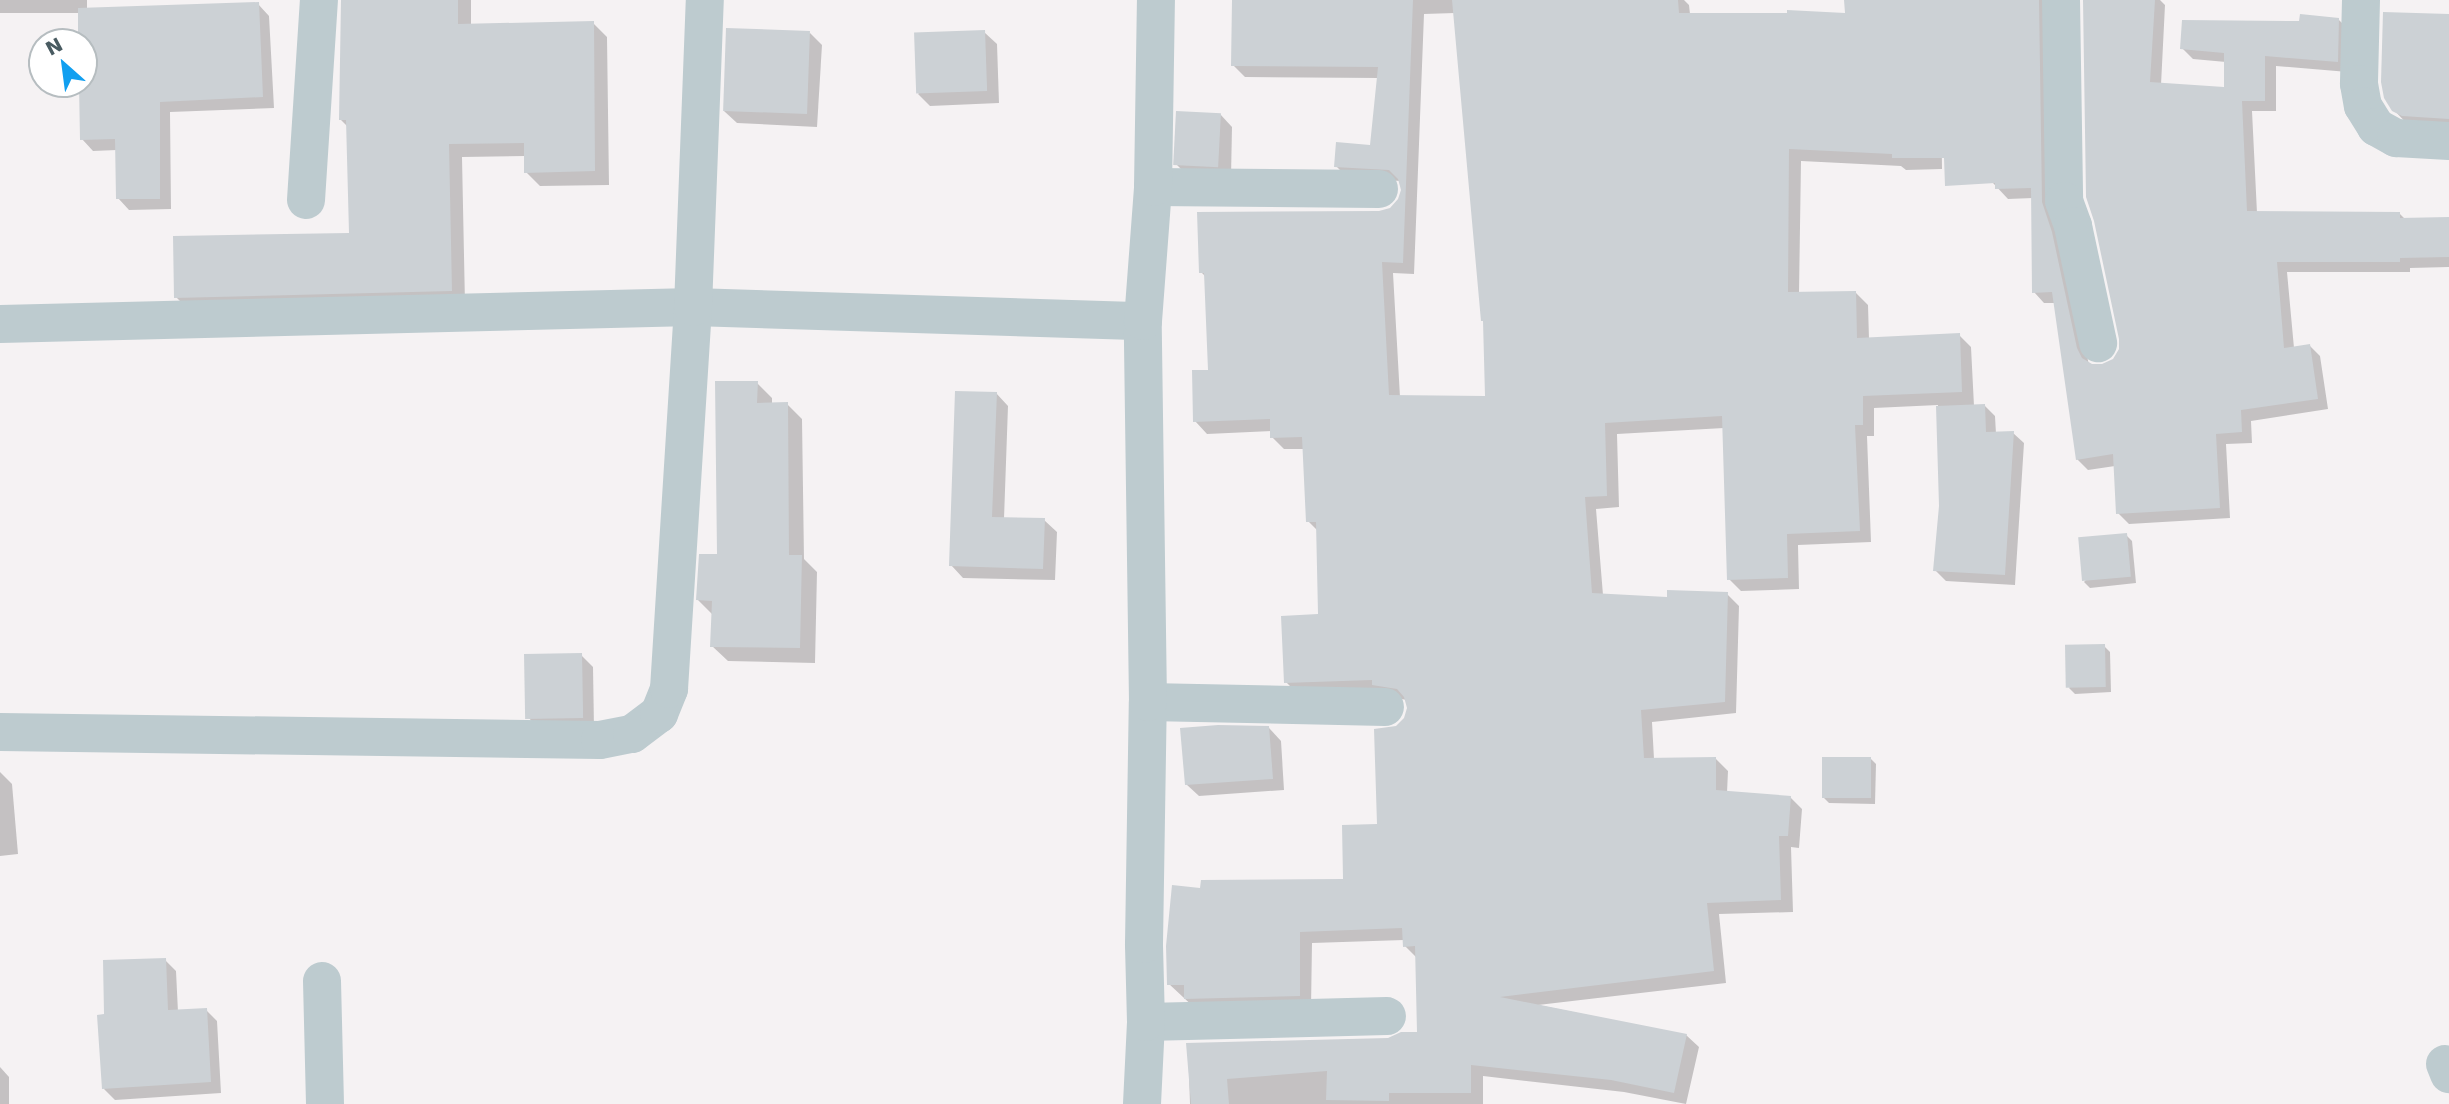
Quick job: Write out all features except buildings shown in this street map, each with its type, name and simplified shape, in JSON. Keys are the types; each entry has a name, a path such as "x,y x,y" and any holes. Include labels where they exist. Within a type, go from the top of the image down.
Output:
{"street":[{"path":"306,200 319,0"},
{"path":"0,733 600,740 632,734 659,715 669,689 693,307 705,0"},
{"path":"1142,1104 1146,1022 1144,944 1148,702 1143,321 1153,187 1156,0"},
{"path":"2061,0 2064,201 2073,226 2098,343"},
{"path":"2361,0 2359,84 2363,106 2376,127 2396,138 2449,141"},
{"path":"1153,187 1379,189"},
{"path":"0,324 693,307 1143,321"},
{"path":"1148,702 1385,708"},
{"path":"322,981 326,1104"},
{"path":"1146,1022 1387,1016"}]}
